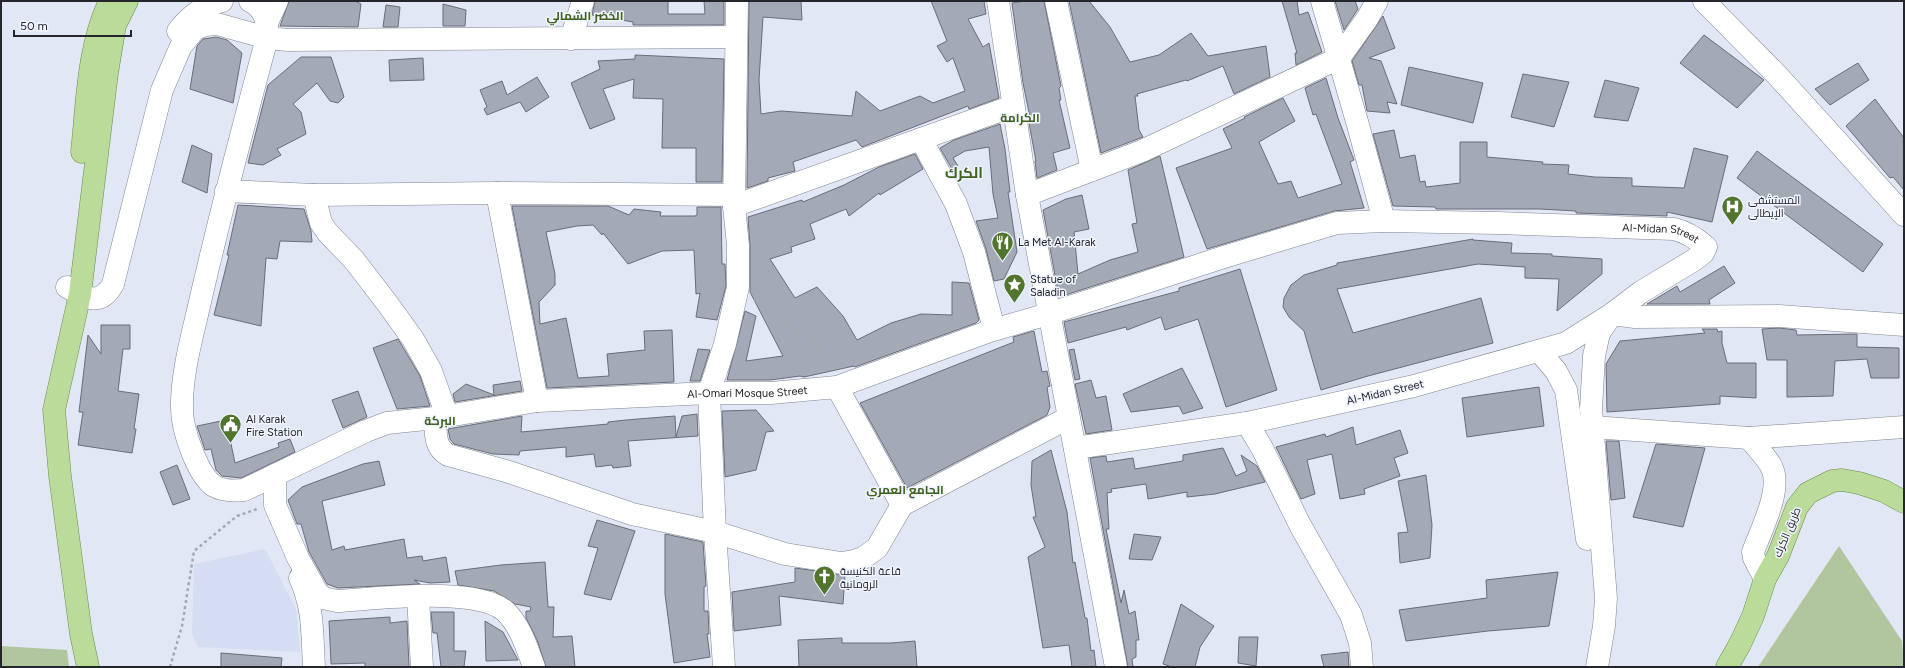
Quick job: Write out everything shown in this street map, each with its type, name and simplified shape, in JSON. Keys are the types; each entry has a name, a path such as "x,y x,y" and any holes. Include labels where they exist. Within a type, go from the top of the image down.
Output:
{"main road":[{"path":"74,283 90,78 98,33 110,1"},
{"path":"88,667 81,634 61,484 54,410 66,354 64,307 74,283 115,26 128,1"},
{"name":"طريق الكرك","path":"1727,667 1754,616 1765,579 1778,556 1797,507 1808,493 1832,481 1842,480 1859,483 1884,491 1904,502"}],"street":[{"path":"250,1 260,9 267,31"},
{"path":"277,1 267,31 226,191 191,344 183,393 182,411 190,446 206,477 214,486 224,490 244,490 266,511 299,575 316,599 337,601 450,596 482,601 494,605 504,611 521,635 534,667"},
{"path":"571,39 583,1"},
{"path":"724,667 715,532 709,393 725,344 738,287 738,245 734,200 737,1"},
{"path":"998,1 1026,195 1116,667"},
{"path":"1056,1 1092,170"},
{"path":"1322,1 1384,222"},
{"path":"1026,195 1142,151 1339,58 1367,19 1377,1"},
{"path":"1704,1 1776,74 1904,215"},
{"path":"74,283 87,298 100,298 113,284 162,90 181,46 212,11 217,24 267,31 571,39 736,37"},
{"path":"226,191 314,195 497,193 734,200 921,139 1013,106"},
{"path":"921,139 956,204 974,252 994,330"},
{"path":"497,193 537,401"},
{"path":"314,195 321,223 387,302 413,339 431,371 441,417 438,447 442,452 509,472 632,514 715,532 785,554 841,562 854,561 870,554 877,548 902,505 1068,418"},
{"name":"AI-Midan Street","path":"1048,314 1337,223 1498,223 1674,229 1693,236 1706,247 1703,253 1694,260 1642,292 1612,314 1566,343 1414,386 1247,423 1075,448"},
{"name":"AI-Omari Mosque Street","path":"244,490 366,431 387,423 441,417 537,401 709,393 771,393 837,387 994,330 1048,314"},
{"path":"1584,667 1606,598 1591,409 1594,356 1599,333 1612,314 1635,317 1779,316 1904,325"},
{"path":"1539,351 1556,371 1566,390 1598,626 1597,667"},
{"path":"837,387 902,505"},
{"path":"1247,423 1257,439 1300,525 1351,615 1360,643 1362,667"},
{"path":"1592,427 1749,438 1904,427"},
{"path":"1749,438 1772,468 1774,480 1773,498 1754,552 1754,558 1765,579"},
{"path":"276,475 274,500 281,522 312,583 316,599 312,615 314,667"},
{"path":"418,597 422,667"}],"path":[{"path":"738,287 862,379"}],"shaded area":[{"path":"265,549 296,609 300,652 198,647 192,634 194,564"}],"green space":[{"path":"1839,546 1902,641 1904,667 1758,667"},
{"path":"1,646 67,650 69,667 1,667"}],"building":[{"path":"289,1 355,1 361,4 358,27 280,26"},
{"path":"595,1 668,1 668,14 705,14 704,1 724,1 724,25 633,25 633,22 592,15"},
{"path":"749,1 801,1 802,20 763,17 759,80 761,114 781,111 852,116 856,91 880,111 920,96 933,103 965,91 953,58 947,62 937,46 947,41 931,1 984,1 986,14 968,19 983,47 989,43 999,98 969,109 968,106 862,147 856,140 793,162 795,171 768,178 768,181 747,188"},
{"path":"1044,1 1061,86 1059,88 1061,100 1059,100 1070,148 1053,153 1057,170 1037,178 1036,161 1029,123 1031,122 1023,83 1012,3"},
{"path":"1069,1 1089,1 1110,27 1130,62 1159,55 1191,33 1208,56 1266,46 1270,77 1234,94 1223,66 1187,81 1186,80 1137,94 1138,96 1135,96 1139,130 1143,137 1101,153"},
{"path":"1282,1 1297,1 1299,15 1308,12 1322,52 1296,65 1295,53 1297,53"},
{"path":"1335,1 1355,1 1358,9 1344,30"},
{"path":"443,4 466,10 465,26 443,26"},
{"path":"386,5 400,7 398,27 383,27"},
{"path":"1383,16 1395,48 1369,58 1381,61 1397,104 1387,102 1390,113 1367,111 1362,85 1359,85 1352,61"},
{"path":"1704,35 1764,80 1737,108 1680,63"},
{"path":"216,37 227,40 242,53 233,103 190,89 197,46 203,39"},
{"path":"635,55 724,59 722,182 696,182 696,148 662,148 663,99 633,98 634,79 603,89 615,119 590,129 571,83 600,69 598,61 635,59"},
{"path":"301,57 331,57 344,97 338,103 330,101 317,83 293,104 301,112 306,134 277,149 281,155 263,165 248,163 268,85"},
{"path":"423,58 424,80 390,81 389,60"},
{"path":"1858,63 1869,80 1830,105 1815,89"},
{"path":"1409,67 1483,83 1473,123 1401,105"},
{"path":"1523,74 1569,82 1554,127 1511,117"},
{"path":"537,77 549,97 526,112 520,102 487,115 484,109 487,107 480,90 502,81 507,95"},
{"path":"1326,78 1338,118 1354,160 1350,162 1364,208 1334,211 1207,249 1176,168 1232,148 1223,129 1283,98 1295,121 1259,142 1278,184 1291,181 1298,198 1342,184 1316,114 1313,115 1305,88"},
{"path":"1605,80 1639,88 1628,121 1594,117"},
{"path":"1875,99 1904,138 1904,190 1893,177 1890,178 1846,126"},
{"path":"1000,124 1005,149 1010,192 1008,192 1017,252 1004,279 994,281 986,249 976,221 998,218 993,194 989,147 965,151 953,158 958,166 952,169 940,148 954,140"},
{"path":"1394,130 1400,158 1415,155 1420,182 1425,181 1426,187 1460,183 1460,142 1487,142 1487,157 1543,162 1542,164 1569,165 1568,174 1595,177 1632,178 1632,186 1684,188 1694,148 1728,156 1712,222 1667,212 1667,216 1576,213 1576,211 1540,209 1436,209 1435,207 1393,206 1373,134"},
{"path":"192,145 212,154 207,193 182,182"},
{"path":"1757,151 1883,244 1863,272 1737,178"},
{"path":"915,154 923,169 880,195 879,193 849,216 846,209 810,224 815,239 791,247 792,252 770,259 795,298 817,287 843,316 857,340 891,323 921,314 952,315 952,282 969,283 979,320 976,323 855,367 804,377 800,376 770,380 727,380 745,311 756,316 746,361 783,356 750,292 750,245 748,217 802,200 803,202 844,185 879,167"},
{"path":"1160,156 1184,257 1059,297 1043,210 1066,199 1082,195 1089,229 1074,232 1078,274 1110,260 1138,252 1132,224 1137,223 1128,170"},
{"path":"238,205 304,209 311,231 312,242 280,241 277,259 266,258 261,326 214,315 229,255 227,255"},
{"path":"512,206 608,206 629,215 634,209 661,212 660,216 695,216 697,215 697,207 721,207 722,264 725,264 726,286 717,320 696,317 700,293 696,294 694,250 662,251 628,264 603,233 602,235 593,225 577,226 546,232 555,274 555,285 539,302 540,324 566,318 578,378 609,376 607,354 645,350 644,331 672,330 674,382 547,388"},
{"path":"1473,239 1512,243 1511,253 1552,254 1552,256 1602,259 1602,274 1557,311 1559,279 1525,278 1525,267 1478,264 1337,289 1353,333 1481,298 1493,343 1321,390 1304,331 1289,317 1283,307 1284,298 1291,285 1304,275 1337,265 1337,263"},
{"path":"1724,266 1735,283 1709,300 1710,304 1647,304 1677,286 1680,292"},
{"path":"1240,269 1277,390 1226,407 1198,319 1165,330 1161,317 1127,330 1126,327 1068,343 1064,322 1179,291 1179,288"},
{"path":"101,325 130,325 130,349 123,349 118,391 139,394 132,453 78,445 83,412 79,412 88,335 101,354"},
{"path":"1779,328 1796,330 1797,335 1857,334 1857,347 1899,348 1899,378 1871,378 1867,359 1835,361 1833,396 1787,397 1787,360 1767,360 1762,329"},
{"path":"1702,329 1717,329 1718,332 1722,331 1722,343 1727,363 1756,363 1756,398 1720,396 1720,404 1607,412 1606,364 1620,341 1705,333"},
{"path":"1034,331 1042,372 1047,371 1050,386 1047,387 1050,407 1047,415 907,488 860,403 1014,342 1013,337"},
{"path":"398,339 420,376 430,406 397,409 373,348"},
{"path":"698,349 710,350 700,381 690,381"},
{"path":"1074,349 1080,379 1075,380 1069,350"},
{"path":"1182,368 1203,408 1183,414 1179,406 1131,412 1123,394"},
{"path":"1091,380 1096,398 1106,396 1112,430 1086,434 1075,384"},
{"path":"520,381 522,391 455,402 453,394 466,384 494,395 493,385"},
{"path":"1539,387 1544,426 1467,437 1462,398"},
{"path":"358,391 367,417 343,428 332,400"},
{"path":"756,410 774,431 766,432 756,470 725,477 722,411"},
{"path":"697,414 698,436 628,441 631,466 613,468 612,465 596,467 594,454 566,457 566,447 520,451 519,455 493,454 454,444 450,439 448,429 522,416 521,432 675,416 676,437 682,416"},
{"path":"226,420 235,463 279,447 278,443 290,439 295,452 241,478 222,476 216,470 211,449 205,450 197,426"},
{"path":"1353,427 1356,445 1400,430 1408,453 1394,458 1400,476 1364,489 1365,494 1340,499 1332,454 1307,460 1315,494 1301,499 1276,447 1325,434 1326,437"},
{"path":"1606,441 1619,441 1625,498 1611,500"},
{"path":"1656,444 1705,448 1683,527 1633,517"},
{"path":"1223,448 1236,476 1247,471 1241,455 1257,466 1265,482 1215,494 1187,497 1187,492 1148,499 1146,484 1111,489 1112,492 1107,493 1109,529 1106,529 1121,603 1124,590 1129,614 1135,611 1139,640 1136,640 1136,657 1132,659 1133,667 1128,667 1090,458 1106,456 1107,462 1133,458 1135,469 1183,461 1183,455"},
{"path":"1051,450 1067,512 1073,563 1075,562 1085,618 1087,618 1091,651 1094,650 1096,667 1072,667 1069,645 1043,648 1028,557 1045,547 1033,517 1036,517 1031,485 1032,461"},
{"path":"379,461 385,485 322,501 332,550 344,546 345,550 404,539 407,558 422,556 423,561 446,557 450,582 430,583 414,580 420,584 338,588 327,584 309,552 301,524 297,524 288,500 302,487 363,464"},
{"path":"177,465 190,499 173,505 160,472"},
{"path":"1426,475 1432,525 1430,558 1400,563 1398,533 1408,532 1398,481"},
{"path":"597,520 635,531 611,600 584,594 598,548 588,546"},
{"path":"665,534 703,542 706,586 704,587 704,611 708,611 709,634 707,634 710,657 674,663 665,594"},
{"path":"1134,534 1161,537 1152,560 1129,559"},
{"path":"545,562 548,607 554,607 553,637 572,636 575,667 546,667 537,640 526,618 526,611 530,611 531,607 515,604 494,591 458,585 455,571 501,565"},
{"path":"795,568 845,575 843,604 779,596 781,625 734,631 732,592 795,582"},
{"path":"1558,572 1549,626 1488,631 1406,641 1399,610 1487,598 1486,580"},
{"path":"1181,604 1214,626 1200,647 1195,667 1172,667 1163,664"},
{"path":"431,612 454,612 454,651 466,651 464,667 441,667 437,633 433,633"},
{"path":"390,617 390,623 407,621 409,667 365,667 365,663 331,664 329,621"},
{"path":"485,621 503,632 518,660 486,661"},
{"path":"1239,637 1258,637 1256,666 1238,663"},
{"path":"842,638 842,643 891,643 915,641 917,667 799,667 798,640"},
{"path":"1348,652 1349,667 1324,667 1321,655"},
{"path":"221,653 282,658 281,667 221,667"}],"place":[{"name":"المستشفى الإيطالى","path":"1733,226"},
{"name":"La Met Al-Karak","path":"1003,262"},
{"name":"Statue of Saladin","path":"1014,304"},
{"name":"Al Karak Fire Station","path":"231,444"},
{"name":"قاعة الكنيسة الرومانية","path":"825,596"}],"district":[{"name":"الخضر الشمالي","path":"585,16"},
{"name":"الكرامة","path":"1020,118"},
{"name":"الكرك","path":"964,173"},
{"name":"البركة","path":"440,421"},
{"name":"الجامع العمري","path":"905,490"}]}
